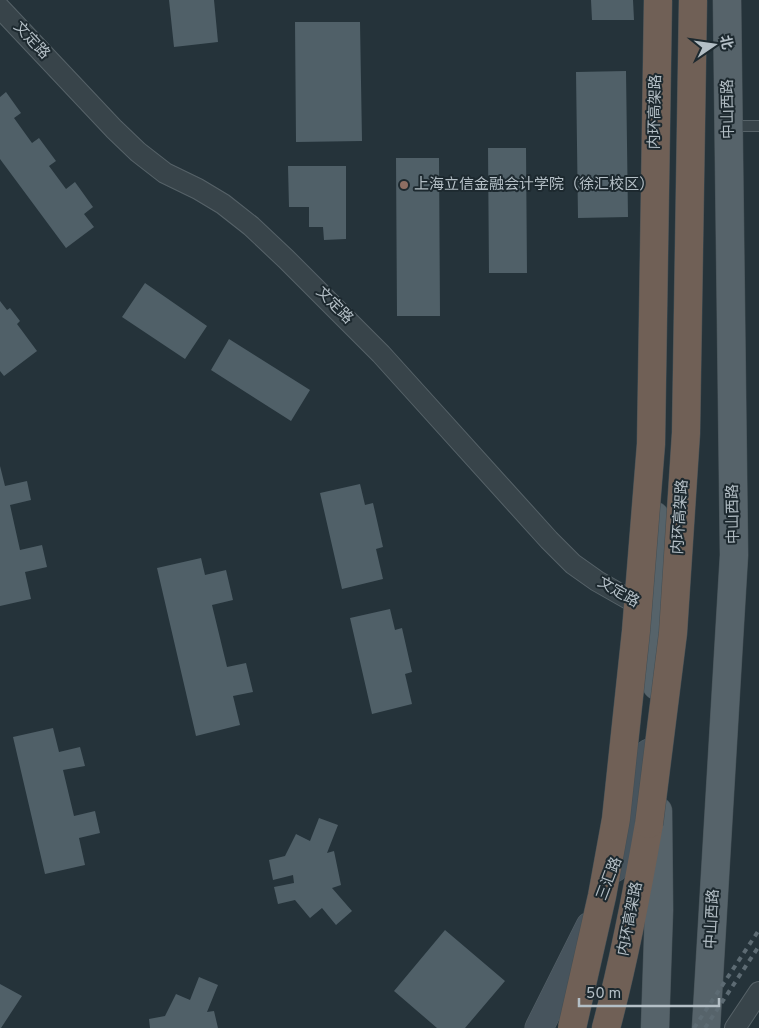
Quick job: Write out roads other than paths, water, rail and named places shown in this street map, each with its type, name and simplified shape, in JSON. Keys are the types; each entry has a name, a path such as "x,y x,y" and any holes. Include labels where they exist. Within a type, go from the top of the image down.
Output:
{"highway":[{"name":"内环高架路","path":"572,1028 602,896 616,819 636,631 650,454 658,0"},
{"name":"内环高架路","path":"606,1028 630,929 647,834 673,633 686,434 693,0"},
{"path":"563,1028 585,970"}],"main road":[{"path":"647,0 658,721 659,910 655,1028"},
{"name":"中山西路","path":"706,1028 734,555 727,0"}],"street":[{"name":"文定路","path":"0,8 138,152 165,173 223,204 251,226 292,265 381,354 536,526 573,564 596,581 657,615"},
{"name":"三汇路","path":"539,1028 600,905 630,825 658,721"},
{"path":"736,1028 759,992"}],"lane":[{"path":"730,126 759,126"}],"railway":[{"path":"694,1028 759,930"},
{"path":"705,1028 759,946"}],"place":[{"name":"上海立信金融会计学院（徐汇校区）","path":"404,185"}]}
